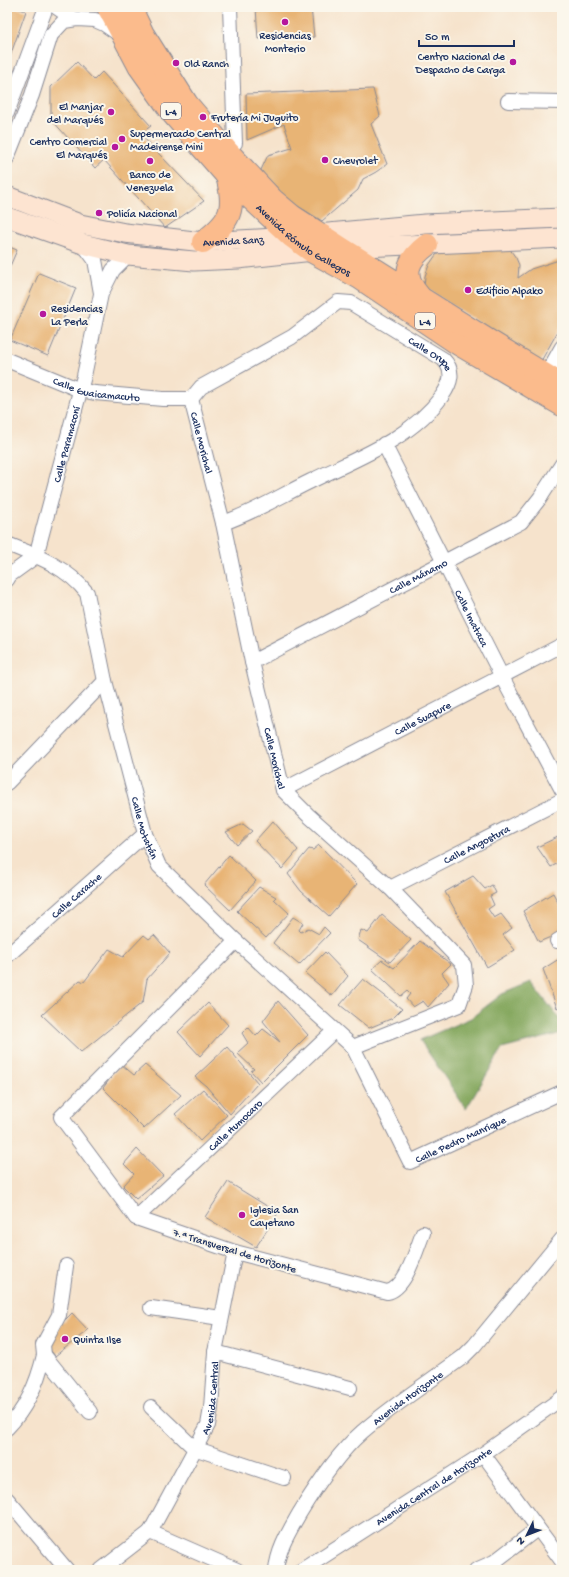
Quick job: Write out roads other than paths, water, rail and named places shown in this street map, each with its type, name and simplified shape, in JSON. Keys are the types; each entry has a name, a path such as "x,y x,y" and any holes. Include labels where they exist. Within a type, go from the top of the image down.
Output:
{"main road":[{"name":"Avenida Rómulo Gallegos","path":"108,7 139,66 173,114 227,176 291,236 341,248 419,296 486,339 548,384 562,405"},
{"name":"Avenida Rómulo Gallegos","path":"130,7 143,34 187,104 227,151 273,200 292,216 316,243 360,278 460,345 548,384"},
{"path":"203,242 222,226 231,212 231,191 227,176"},
{"path":"419,296 412,287 408,271 414,258 427,245"}],"street":[{"path":"7,158 32,95 45,32 46,7"},
{"path":"56,7 72,18 95,20 104,24 125,39"},
{"path":"227,151 235,142 230,7"},
{"path":"7,113 45,32 64,21 77,19"},
{"path":"508,101 562,102"},
{"name":"Avenida Sanz","path":"7,196 80,224 125,233 203,242 291,236"},
{"name":"Avenida Sanz","path":"7,217 83,244 128,255 194,261 238,259 316,243 425,224 562,218"},
{"path":"341,248 562,238"},
{"name":"Calle Paramaconí","path":"83,244 95,260 101,294"},
{"name":"Calle Paramaconí","path":"36,556 80,390 101,294 113,270 128,255"},
{"name":"Calle Orupe","path":"191,399 201,387 298,333 325,312 333,303 347,302 443,359 450,368 450,382 432,410 410,429 384,444 223,523"},
{"path":"548,384 562,347"},
{"name":"Calle Guaicamacuto","path":"7,360 80,390 95,393 155,398 191,399"},
{"name":"Calle Morichal","path":"191,399 223,523 252,662 283,790 308,815 390,888 464,965 466,985 459,1004 353,1047"},
{"name":"Calle Imataca","path":"384,444 502,677 562,790"},
{"name":"Calle Mánamo","path":"252,662 521,522 540,498 562,464"},
{"name":"Calle Motatán","path":"7,544 36,556 66,572 78,582 87,593 105,681 145,834 159,866 236,942 353,1047"},
{"path":"7,580 10,575 36,556"},
{"name":"Calle Suapure","path":"283,790 502,677 562,644"},
{"path":"7,783 105,681"},
{"name":"Calle Angostura","path":"390,888 562,800"},
{"name":"Calle Carache","path":"7,956 145,834"},
{"path":"136,1218 61,1117 236,942"},
{"name":"Calle Humocaro","path":"136,1218 334,1031"},
{"name":"Calle Pedro Manrique","path":"353,1047 410,1162 562,1092"},
{"name":"7.ª Transversal de Horizonte","path":"136,1218 235,1252 387,1292 398,1288 404,1280 423,1233"},
{"name":"Avenida Horizonte","path":"276,1570 282,1545 292,1527 308,1499 340,1456 362,1432 463,1357 474,1346 562,1240"},
{"name":"Avenida Central","path":"150,1532 194,1448 208,1425 211,1408 215,1352 235,1252"},
{"path":"7,1428 25,1404 40,1371 44,1355 44,1345 59,1314 66,1266"},
{"path":"151,1308 221,1318"},
{"path":"215,1352 350,1388"},
{"path":"44,1355 90,1412"},
{"name":"Avenida Central de Horizonte","path":"302,1570 483,1454 562,1398"},
{"path":"151,1407 194,1448 284,1478"},
{"path":"483,1454 562,1561"},
{"path":"7,1500 67,1570"},
{"path":"476,1570 494,1562 537,1529"},
{"path":"101,1570 150,1532 237,1570"}],"place":[{"name":"Residencias Monterio","path":"285,22"},
{"name":"Centro Nacional de Despacho de Carga","path":"513,62"},
{"name":"Old Ranch","path":"176,63"},
{"name":"El Manjar del Marqués","path":"111,112"},
{"name":"Frutería Mi Juguito","path":"203,117"},
{"name":"Supermercado Central Madeirense Mini","path":"122,139"},
{"name":"Centro Comercial El Marqués","path":"115,147"},
{"name":"Chevrolet","path":"325,160"},
{"name":"Banco de Venezuela","path":"150,161"},
{"name":"Policía Nacional","path":"99,213"},
{"name":"Edificio Alpako","path":"468,290"},
{"name":"Residencias La Perla","path":"43,314"},
{"name":"Iglesia San Cayetano","path":"242,1215"},
{"name":"Quinta Ilse","path":"65,1339"}]}
